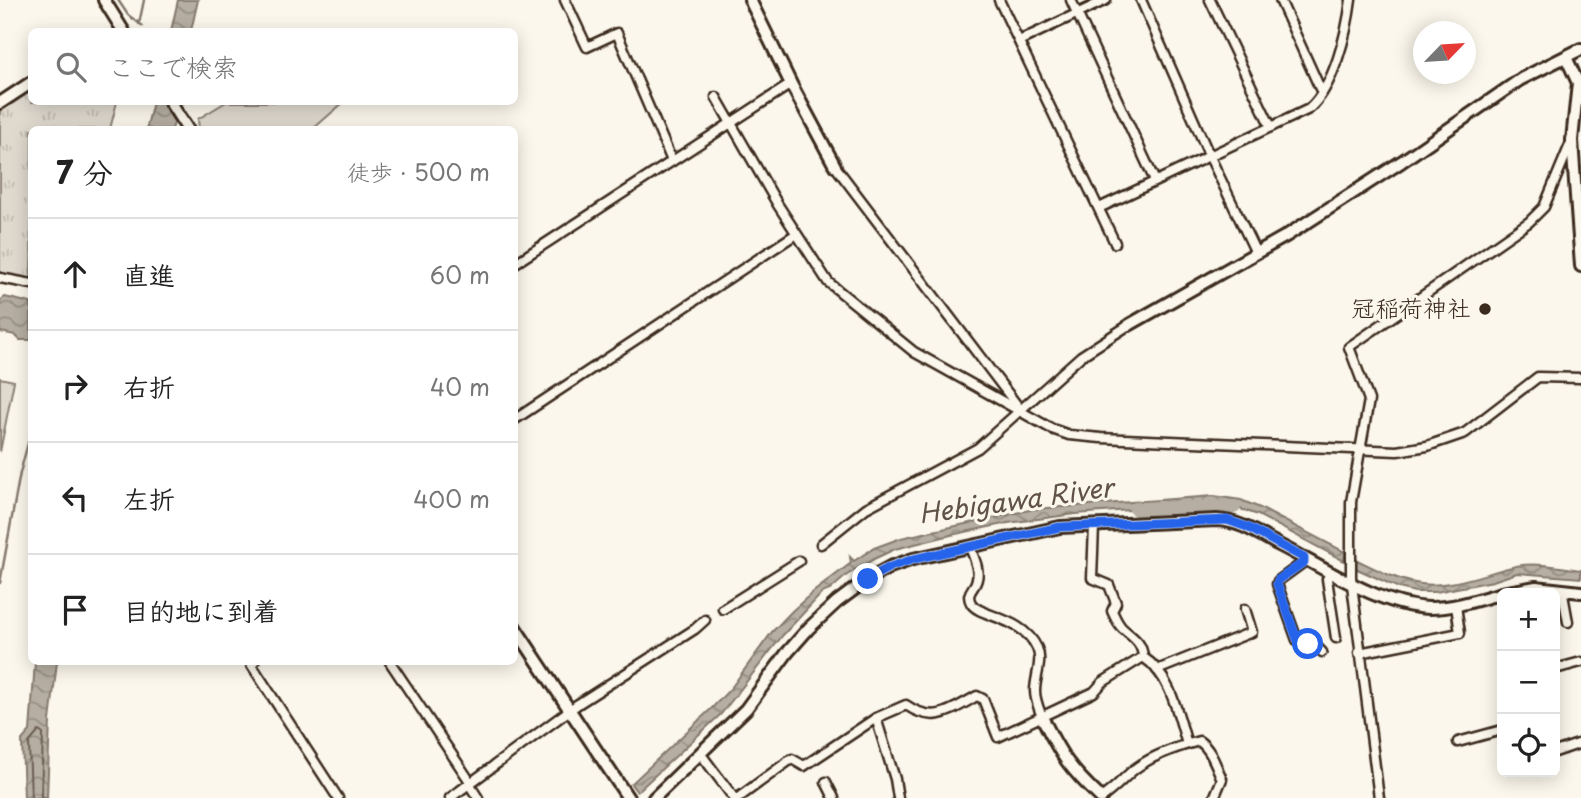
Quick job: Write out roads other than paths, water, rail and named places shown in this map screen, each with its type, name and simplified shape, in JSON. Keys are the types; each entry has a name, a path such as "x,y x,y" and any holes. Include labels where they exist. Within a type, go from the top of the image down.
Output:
{"street":[{"path":"104,0 122,28"},
{"path":"565,0 587,47 617,33 672,161"},
{"path":"750,0 835,166 1021,410"},
{"path":"999,0 1115,243"},
{"path":"1071,0 1155,181"},
{"path":"1019,41 1106,0"},
{"path":"1141,0 1210,157 1256,253"},
{"path":"1210,0 1271,127"},
{"path":"1280,0 1322,93"},
{"path":"1099,208 1309,109 1332,74 1351,0"},
{"path":"821,544 866,508 978,448 1088,350 1256,253 1401,162 1521,79 1581,49"},
{"path":"1566,57 1578,83 1572,140 1581,266"},
{"path":"518,261 791,84"},
{"path":"0,103 28,85"},
{"path":"716,97 796,234 828,282 914,352 1052,429 1069,435 1397,451 1427,446 1465,433 1538,377 1581,378"},
{"path":"172,105 186,125"},
{"path":"1379,798 1351,581 1351,502 1368,401 1349,346 1529,222 1544,206 1572,140"},
{"path":"518,416 796,234"},
{"path":"0,278 28,283"},
{"path":"654,798 746,709 800,638 856,588 890,567 914,559 1060,527 1227,520 1247,527 1331,572 1409,606 1456,606 1497,594"},
{"path":"1094,526 1092,578 1109,584 1116,604 1112,611 1119,626 1136,639 1143,657 1157,670 1172,698 1186,744"},
{"path":"970,547 977,566 977,579 969,592 969,600 974,608 1009,621 1025,632 1037,648 1039,658 1035,690 1042,717 1060,755 1075,774 1101,798 1117,788 1132,771 1186,744 1199,741 1213,758 1222,782 1214,798"},
{"path":"1304,558 1304,562 1278,580 1277,584 1297,639 1308,644 1313,643 1322,652"},
{"path":"723,609 799,561"},
{"path":"1331,572 1327,579 1336,638"},
{"path":"1525,588 1546,588"},
{"path":"1567,622 1562,589 1581,592"},
{"path":"1359,653 1460,633 1456,606"},
{"path":"1157,670 1252,632 1245,610"},
{"path":"450,798 570,710 705,620"},
{"path":"518,632 628,798"},
{"path":"701,753 736,798 790,760 804,766 876,718 906,705 914,711 932,716 942,715 978,696 983,699 998,737 1094,692 1103,682 1143,657"},
{"path":"1560,668 1581,662"},
{"path":"252,665 338,798"},
{"path":"392,665 478,798"},
{"path":"876,718 895,779 898,798"},
{"path":"1458,742 1497,731"},
{"path":"1560,750 1581,743"},
{"path":"826,782 834,798"}],"water":[{"path":"178,0 198,0 192,28 172,28"},
{"path":"152,105 181,105 173,126 147,126"},
{"path":"5,297 28,302 28,340 20,340 15,335 0,332 1,300"},
{"path":"1214,496 1241,500 1260,508 1345,552 1344,561 1258,515 1231,506 1185,506 1075,514 1008,523 895,549 847,575 830,590 822,593 783,635 721,714 637,792 631,784 712,708 731,688 772,632 812,593 851,563 850,557 854,561 874,548 901,538 1034,509"},
{"path":"1355,559 1399,579 1428,585 1453,583 1516,566 1532,565 1581,570 1581,578 1517,573 1493,581 1436,592 1415,592 1399,588 1355,568"},
{"path":"35,665 57,665 50,721 47,798 24,798 22,740 30,731"}],"waterway":[{"path":"118,0 128,15 143,26"},
{"path":"139,24 144,0"},
{"path":"0,583 28,443"},
{"name":"Hebigawa River","path":"1136,509 1234,507"}],"place":[{"name":"冠稲荷神社","path":"1485,309"}]}
